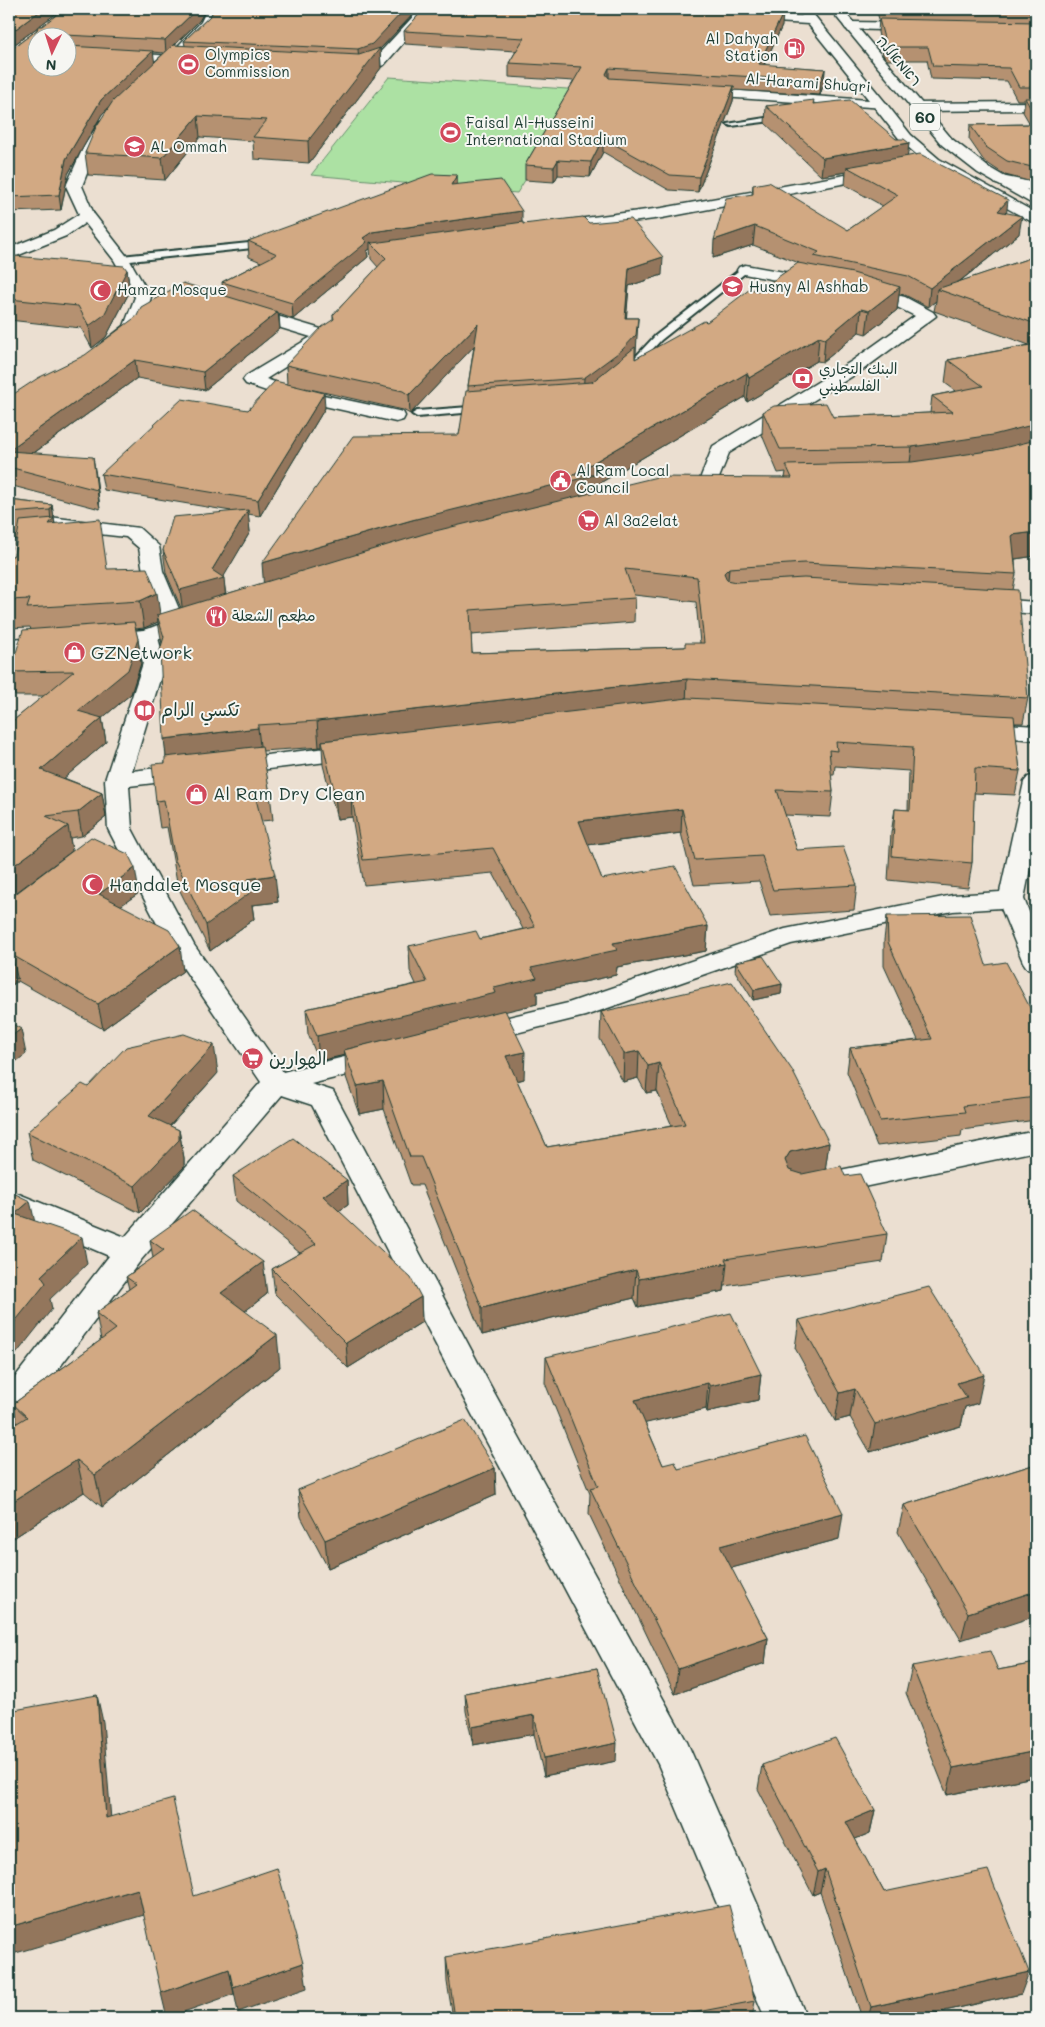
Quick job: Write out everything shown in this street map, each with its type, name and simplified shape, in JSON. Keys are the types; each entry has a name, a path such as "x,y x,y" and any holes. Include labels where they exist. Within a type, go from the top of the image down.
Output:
{"main road":[{"path":"156,73 207,24 213,9"},
{"path":"331,67 360,69 379,62 427,9"},
{"path":"803,9 906,138 934,162 1036,219"},
{"name":"ראמאללה","path":"836,9 917,107 960,154 1036,201"},
{"path":"732,15 811,20"},
{"path":"850,26 929,27"},
{"path":"78,55 205,61"},
{"name":"Al-Harami Shuqri","path":"684,91 880,105"},
{"path":"917,107 1036,106"},
{"path":"95,356 132,328 143,297 121,258 87,215 74,186 90,148 109,118 116,112"},
{"path":"915,166 934,162"},
{"path":"536,230 662,213 895,170"},
{"path":"1001,181 1036,187"},
{"path":"9,254 60,233 87,215"},
{"path":"710,480 720,450 858,365 926,316 899,301 745,270"},
{"path":"143,297 162,294"},
{"path":"226,306 325,336 252,380 290,393 396,416"},
{"path":"9,518 65,529 132,532 149,546 154,571 175,625"},
{"path":"965,603 1036,608"},
{"path":"9,646 148,636 213,613"},
{"path":"148,636 154,663 117,780 112,835 182,947 276,1083 323,1098 478,1394 673,1755 786,2018"},
{"path":"958,728 1036,732"},
{"path":"117,780 383,748"},
{"path":"1036,782 1011,899 1036,962"},
{"path":"450,1040 576,1010 785,937 953,903 1011,899"},
{"path":"9,1409 130,1252 276,1083 402,1052"},
{"path":"798,1189 1036,1141"},
{"path":"9,1201 130,1252"}],"lane":[{"path":"821,112 834,101"},
{"path":"731,124 794,116"},
{"path":"121,258 259,245"},
{"path":"618,378 658,338 745,270"},
{"path":"417,414 492,409"}],"green space":[{"name":"Faisal Al-Husseini International Stadium","path":"389,77 582,90 517,193 311,175"}],"building":[{"path":"9,9 43,9 13,31 9,30"},
{"path":"64,9 197,9 165,40 78,36 78,28 38,28 38,26 42,26"},
{"path":"214,9 405,9 372,44 358,49 184,41 211,15"},
{"path":"424,9 724,9 783,13 759,64 825,69 821,81 609,68 606,74 609,78 734,86 699,177 670,175 603,138 591,162 558,160 554,167 525,165 582,67 509,63 524,38 404,31"},
{"path":"926,9 1036,9 1036,10"},
{"path":"879,19 1036,22 1036,87 1019,87 1009,68 933,66 928,47 889,47 885,42"},
{"path":"28,37 28,78 78,78 78,47 153,51 101,100 66,159 59,195 9,197 9,48 13,48"},
{"path":"173,45 359,55 380,48 308,141 253,137 267,120 198,116 162,158 85,153 96,127 113,101"},
{"path":"1025,98 1036,98 1036,118"},
{"path":"814,100 813,104 850,100 896,139 904,139 909,143 823,158 766,106"},
{"path":"1036,124 1036,168 1007,161 986,147 970,125"},
{"path":"920,154 1008,200 998,211 1022,216 930,288 908,276 814,256 819,252 755,226 714,240 726,198 753,194 753,185 769,182 848,230 898,195 847,167"},
{"path":"432,174 457,175 451,185 501,180 522,211 372,232 363,238 367,242 292,303 222,282 277,254 248,241"},
{"path":"583,217 589,223 631,219 663,257 629,268 625,318 638,318 636,335 622,350 584,378 468,386 478,324 409,395 403,391 286,365 322,327 334,319 333,315 386,258 370,242 523,222 523,224"},
{"path":"15,256 124,266 127,270 104,315 89,326 78,306 9,299 9,261"},
{"path":"1036,256 1036,324 937,289"},
{"path":"798,263 853,273 900,287 869,311 861,309 825,339 819,337 749,378 747,373 572,475 595,475 412,520 262,563 353,436 459,435 466,391 592,382 635,347 635,359 704,321 707,322 750,289 758,291"},
{"path":"183,283 278,312 203,372 135,360 9,450 9,397 38,378 85,355 137,316 141,307"},
{"path":"1036,344 1036,424 993,435 912,447 780,449 763,412 774,406 826,403 833,417 953,412 932,396 983,386 948,360"},
{"path":"275,381 324,393 258,500 101,474 182,399 248,410"},
{"path":"1036,440 1036,532 1012,535 1016,574 804,563 729,568 724,573 727,580 737,582 804,578 1018,590 1028,698 687,679 317,721 258,725 258,728 164,739 160,650 164,637 157,615 427,533 657,477 792,478 786,465 912,462 995,450","holes":["625,569 697,577 704,643 685,643 685,647 472,653 470,610 635,598"]},
{"path":"9,451 93,457 97,490 9,467"},
{"path":"9,500 52,505 50,510 9,513"},
{"path":"248,510 212,570 224,578 180,590 163,550 173,517"},
{"path":"54,518 49,524 100,519 107,569 147,568 157,593 140,601 27,608 30,599 9,600 9,558 14,555 20,521"},
{"path":"134,622 138,639 128,670 78,711 102,718 41,770 102,793 78,812 46,816 68,826 9,869 9,724 74,671 10,672 23,630"},
{"path":"688,698 1014,716 1020,771 975,768 972,863 892,856 895,809 910,810 913,747 836,742 837,751 829,750 833,792 777,790 797,850 843,847 857,885 773,890 762,856 695,860 682,809 579,821 602,879 675,866 708,926 613,943 617,950 531,968 537,978 494,988 496,993 317,1036 306,1009 427,982 409,946 476,931 480,939 535,927 493,848 363,860 351,792 335,794 322,741"},
{"path":"262,746 270,794 255,795 275,875 248,879 251,892 206,925 175,860 164,800 156,801 152,764 165,763 165,757"},
{"path":"91,837 128,854 135,868 99,894 169,930 180,946 98,1004 12,955 9,958 9,896 14,895"},
{"path":"970,915 986,965 1006,962 1036,1019 1036,1097 963,1106 965,1112 880,1121 850,1048 932,1039 888,942 887,916"},
{"path":"763,956 782,984 754,990 736,962"},
{"path":"732,982 792,1070 829,1143 790,1152 785,1160 789,1170 802,1174 841,1166 845,1176 860,1174 887,1234 725,1259 727,1263 639,1279 636,1270 482,1308 421,1157 410,1157 383,1081 357,1086 344,1050 505,1010 525,1052 506,1056 547,1147 685,1124 659,1063 648,1066 639,1051 624,1054 601,1012"},
{"path":"9,1022 21,1029 9,1038"},
{"path":"184,1034 214,1045 149,1116 179,1130 179,1140 135,1186 27,1132 82,1084 88,1087 126,1047"},
{"path":"293,1138 347,1180 323,1196 411,1278 421,1297 346,1343 272,1269 316,1244 233,1176"},
{"path":"9,1191 30,1201 15,1214 82,1237 41,1276 46,1283 9,1329"},
{"path":"192,1210 263,1262 221,1293 277,1335 95,1475 77,1460 9,1504 9,1428 27,1417 13,1404 116,1329 96,1313 136,1284 126,1277 164,1250 150,1240"},
{"path":"929,1287 984,1375 957,1383 967,1398 875,1424 855,1389 840,1393 799,1320"},
{"path":"731,1313 761,1374 710,1386 708,1383 635,1400 663,1465 675,1462 678,1469 805,1436 843,1513 720,1546 768,1638 678,1669 590,1488 598,1486 546,1357"},
{"path":"465,1420 495,1468 325,1540 298,1490"},
{"path":"1036,1464 1036,1591 968,1613 904,1505"},
{"path":"990,1651 998,1670 1036,1663 1036,1751 953,1768 912,1666"},
{"path":"597,1668 617,1743 544,1758 534,1715 472,1727 465,1693"},
{"path":"97,1695 106,1818 173,1799 194,1896 277,1868 303,1963 233,1987 229,1969 161,1993 138,1889 9,1927 9,1711"},
{"path":"835,1738 875,1810 846,1822 884,1892 988,1870 1029,1972 871,2007 825,1869 818,1872 762,1765"},
{"path":"729,1905 755,2001 666,2018 455,2018 446,1957"}],"place":[{"name":"Al Dahyah Station","path":"794,48"},
{"name":"Olympics Commission","path":"189,64"},
{"name":"Faisal Al-Husseini International Stadium","path":"450,132"},
{"name":"AL Ommah","path":"134,147"},
{"name":"Husny Al Ashhab","path":"733,287"},
{"name":"Hamza Mosque","path":"101,290"},
{"name":"البنك التجاري الفلسطيني","path":"803,378"},
{"name":"Al Ram Local Council","path":"560,480"},
{"name":"Al 3a2elat","path":"588,521"},
{"name":"مطعم الشعلة","path":"216,616"},
{"name":"GZNetwork","path":"75,653"},
{"name":"تكسي الرام","path":"145,710"},
{"name":"Al Ram Dry Clean","path":"197,794"},
{"name":"Handalet Mosque","path":"93,885"},
{"name":"الهوارين","path":"253,1059"}]}
